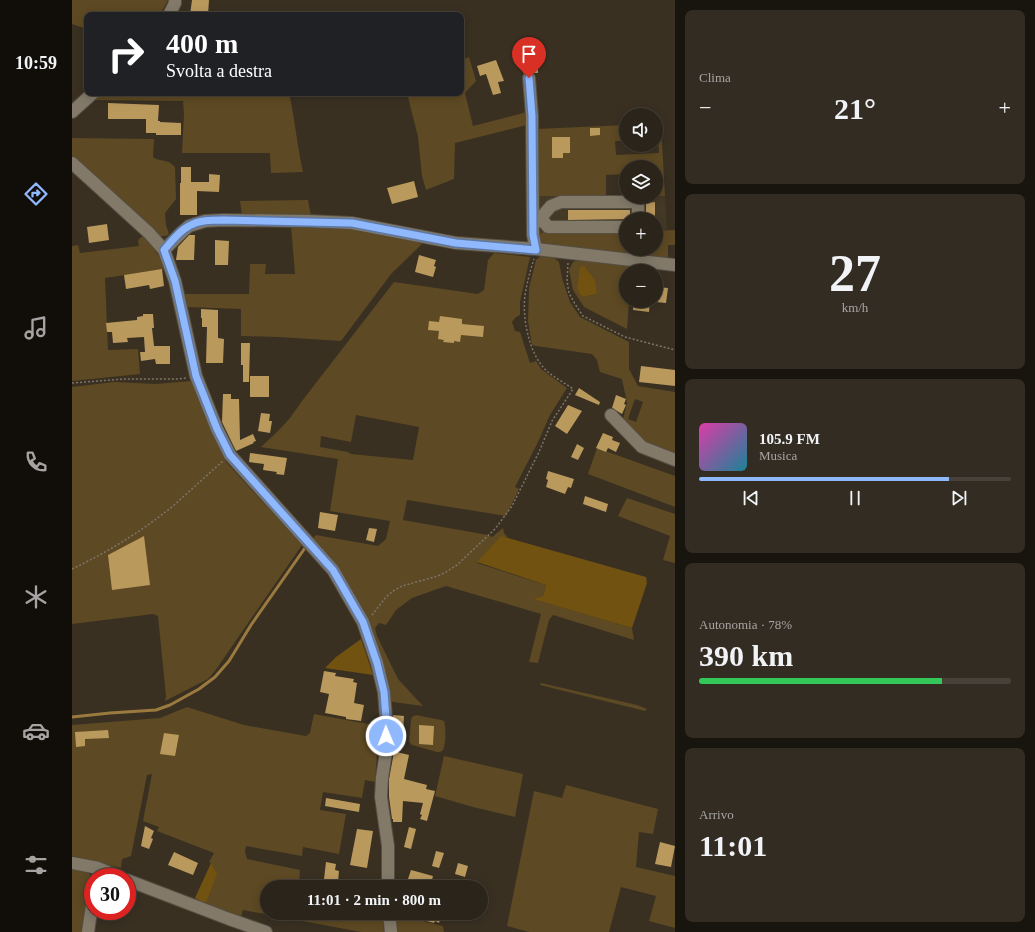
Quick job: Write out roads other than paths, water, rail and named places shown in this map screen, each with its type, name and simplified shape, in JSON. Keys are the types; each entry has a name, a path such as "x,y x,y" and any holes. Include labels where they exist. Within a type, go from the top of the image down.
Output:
{"street":[{"path":"170,12 175,3 175,0"},
{"path":"529,78 537,220 533,235 536,250"},
{"path":"72,112 90,96"},
{"path":"72,162 149,233 164,250 175,281 196,376 217,429 230,455 333,570 363,622 377,663 384,692 386,712 386,752 381,797 388,846 388,880"},
{"path":"537,220 551,206 561,202 638,202 638,212"},
{"path":"164,250 189,226 206,221 223,220 352,223 456,243 568,253 675,265"},
{"path":"537,220 548,227 619,227"},
{"path":"611,415 642,447 675,460"},
{"path":"72,863 84,868"},
{"path":"136,884 229,920 266,932"},
{"path":"88,932 90,920"},
{"path":"390,920 391,932"}],"waterway":[{"path":"72,717 156,710 170,705 199,689 215,677 229,661 251,625 305,548"}]}
